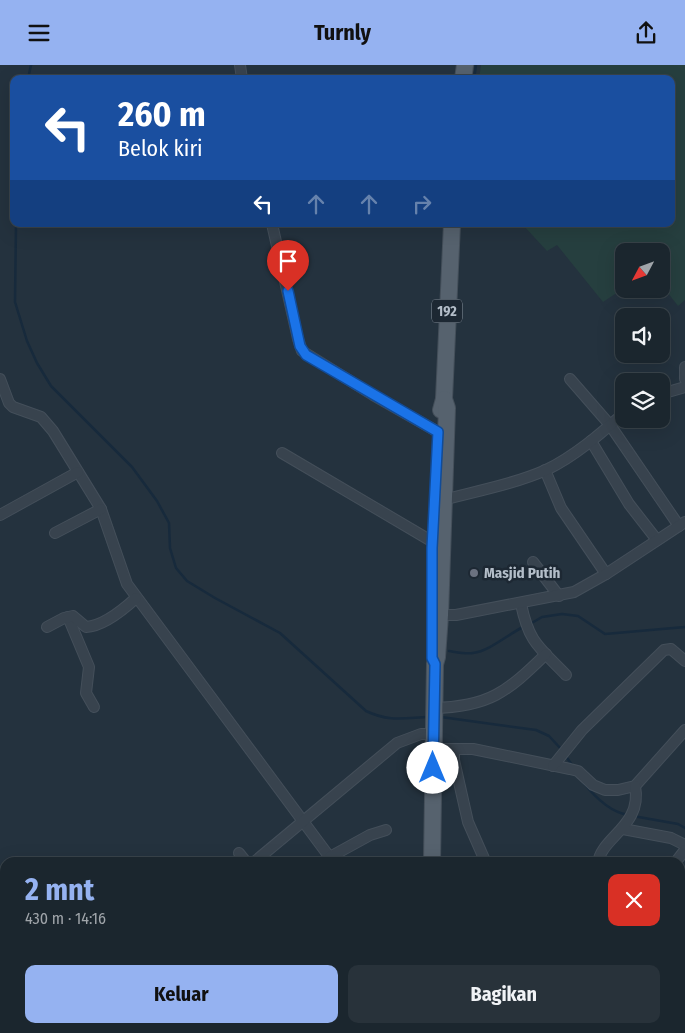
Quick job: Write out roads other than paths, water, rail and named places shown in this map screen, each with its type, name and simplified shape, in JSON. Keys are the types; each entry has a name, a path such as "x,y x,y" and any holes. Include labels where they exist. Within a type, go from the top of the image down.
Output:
{"main road":[{"name":"192","path":"432,857 442,739 435,664 432,658 433,542 438,432 444,399 452,227"},
{"name":"192","path":"435,664 447,615 443,500 447,408 444,399"}],"street":[{"path":"273,227 302,351 438,432"},
{"path":"685,367 685,379"},
{"path":"0,379 9,403 13,407 41,417 53,431 101,509 121,571 136,598 330,857"},
{"path":"447,615 559,596 584,587 682,524 610,425 570,379"},
{"path":"670,391 685,387"},
{"path":"443,500 499,486 545,470 591,441 615,421"},
{"path":"591,441 629,504 657,541"},
{"path":"282,453 433,542"},
{"path":"545,470 561,508 606,574"},
{"path":"0,515 78,472"},
{"path":"55,533 101,509"},
{"path":"533,562 559,596"},
{"path":"47,627 68,617 73,617 88,627 118,612 136,598"},
{"path":"521,603 526,627 532,640 566,675"},
{"path":"68,617 89,667 86,693 94,707"},
{"path":"553,765 563,752 664,650 671,649 685,661"},
{"path":"442,739 472,705 492,699 520,679 546,653"},
{"path":"260,857 399,741 421,734 473,749 574,770 593,785 605,790 618,790 634,786 685,730"},
{"path":"442,739 468,822 483,857"},
{"path":"600,857 623,829 635,807 637,797 634,786"},
{"path":"623,829 671,838 685,845"},
{"path":"337,857 370,835 386,830"},
{"path":"239,853 242,857"}],"waterway":[{"path":"29,75 31,65"},
{"path":"475,75 476,65"},
{"path":"16,227 15,302 27,341 37,363 51,386 132,467 157,501 169,523 170,548 176,568 187,581 280,633 366,711 389,718 428,717"},
{"path":"530,624 542,617 562,614 578,616 605,634 685,627"},
{"path":"449,651 479,652 525,626"},
{"path":"441,717 536,730 549,736 562,750"},
{"path":"565,755 572,765"},
{"path":"583,782 603,803 615,811 628,815"},
{"path":"633,816 678,824 685,828"}],"place":[{"name":"Masjid Putih","path":"474,573"}]}
